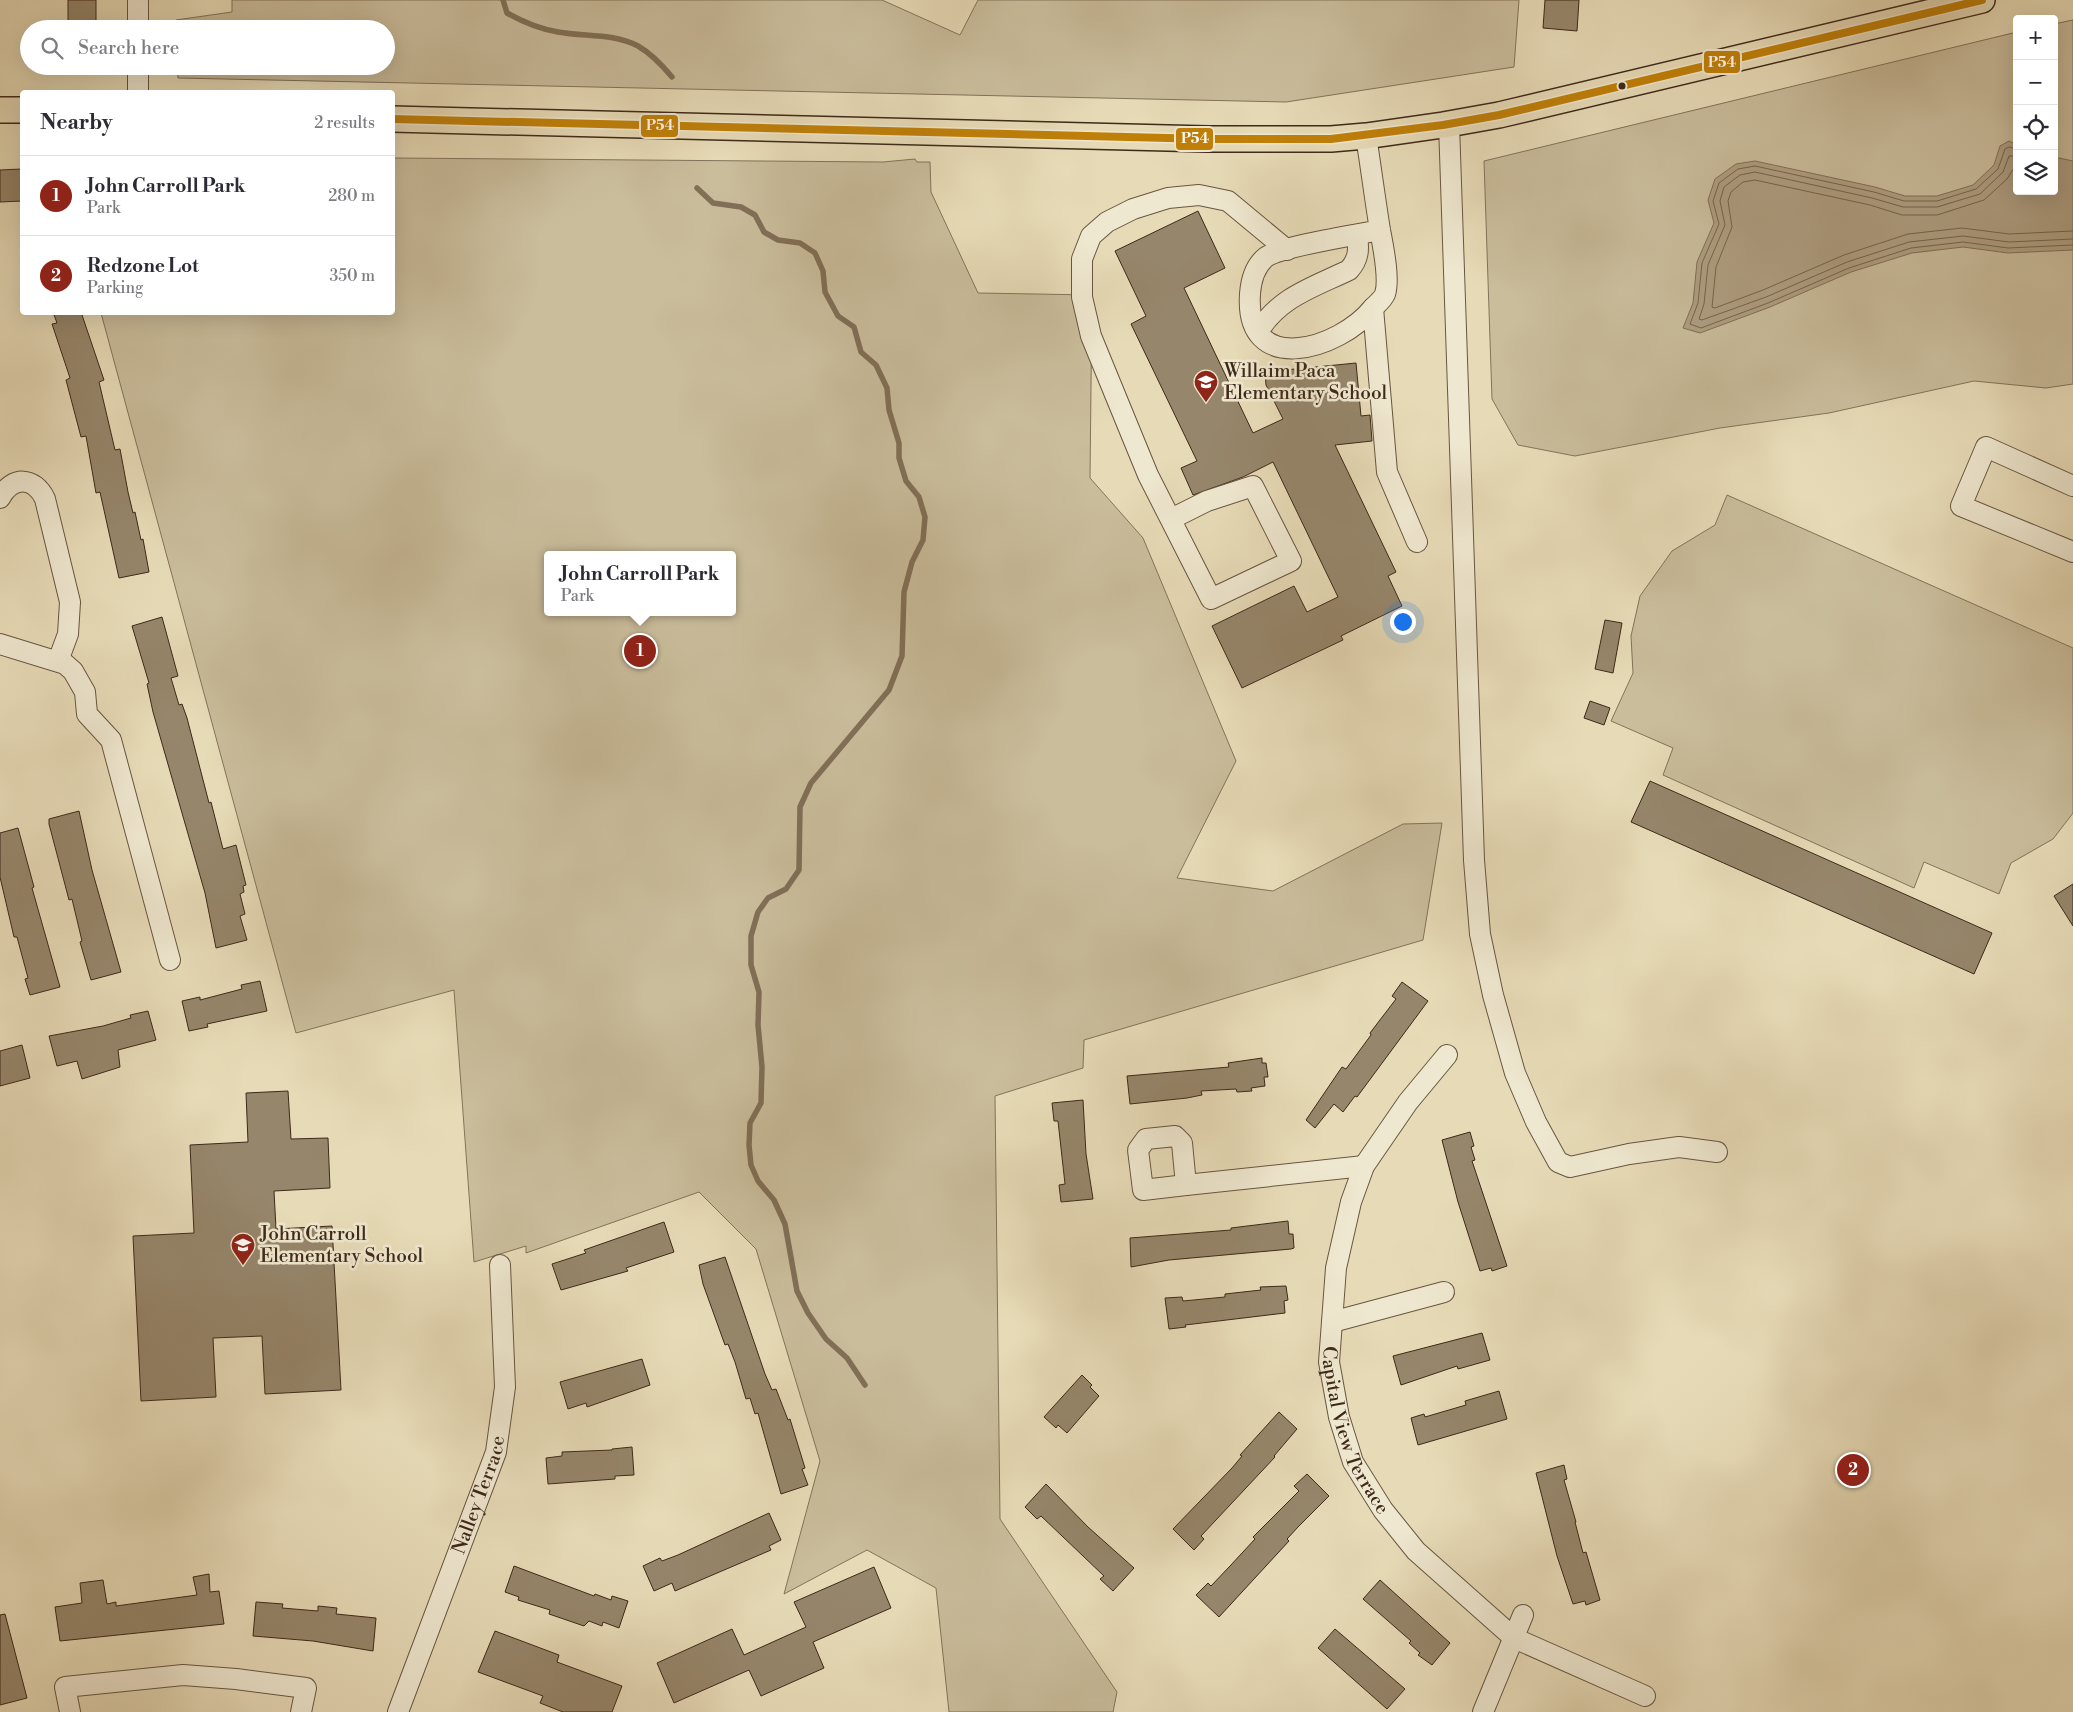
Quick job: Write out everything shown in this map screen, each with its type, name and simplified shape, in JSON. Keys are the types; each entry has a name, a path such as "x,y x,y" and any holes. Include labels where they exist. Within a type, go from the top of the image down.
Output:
{"main road":[{"path":"395,119 1208,139 1331,139 1366,136 1499,115 1982,0"},
{"path":"0,110 20,110"}],"street":[{"path":"138,0 138,20"},
{"path":"138,75 138,90"},
{"path":"1449,124 1474,850 1480,934 1493,995 1515,1073 1536,1122 1558,1162 1570,1167 1629,1154 1679,1147 1717,1152"},
{"path":"1366,136 1385,254 1385,294 1363,321 1322,345 1289,350 1277,347 1264,339 1253,326 1249,307 1251,285 1257,267 1267,256 1380,230"},
{"path":"1171,519 1207,501 1253,486 1291,561 1211,599 1148,474 1091,336 1082,297 1082,259 1090,236 1107,222 1133,209 1168,198 1199,195 1228,201 1287,250"},
{"path":"1258,332 1267,317 1284,302 1350,270 1355,263 1359,249 1357,235"},
{"path":"1374,308 1387,472 1417,542"},
{"path":"2073,486 1986,447 1962,506 2073,552"},
{"path":"0,498 4,491 14,484 26,481 40,488 45,499 70,602 68,634 58,661"},
{"path":"0,644 58,661 73,671 80,680 86,692 87,714 111,740 170,960"},
{"name":"Capital View Terrace","path":"1446,1055 1408,1102 1364,1166 1351,1202 1336,1268 1328,1362 1339,1417 1354,1462 1383,1510 1416,1552 1514,1638 1645,1696"},
{"path":"1186,1185 1364,1166"},
{"name":"Nalley Terrace","path":"398,1712 496,1452 505,1387 500,1265"},
{"path":"1332,1322 1444,1292"},
{"path":"1482,1712 1523,1615"},
{"path":"70,1712 65,1687 183,1675 236,1679 306,1688 301,1712"}],"shaded area":[{"path":"232,0 882,0 960,35 978,0 1519,0 1514,67 1286,102 178,78 178,75 395,75 395,20 176,20 232,12"},
{"path":"2073,20 2073,384 2046,388 1974,381 1829,413 1720,428 1575,456 1518,445 1492,399 1484,161 2013,33 2013,195 2058,195 2058,23"},
{"path":"395,158 883,162 915,159 917,162 930,162 931,192 978,293 1092,295 1090,478 1143,538 1236,761 1177,878 1273,891 1403,824 1442,823 1423,940 1084,1040 1083,1068 995,1096 1000,1519 1117,1692 1113,1712 949,1712 936,1588 867,1550 784,1594 820,1461 756,1249 699,1192 526,1253 526,1246 474,1262 454,990 296,1033 102,315 395,315"},
{"path":"1727,495 2073,648 2073,813 2053,839 2011,863 1999,894 1924,862 1914,888 1663,775 1673,748 1611,721 1633,673 1631,636 1640,596 1672,551 1715,525"}],"water":[{"path":"2009,141 2013,143 2013,195 2058,195 2058,158 2073,161 2073,250 2008,253 1963,247 1912,253 1851,272 1770,307 1700,333 1683,328 1693,303 1697,262 1714,223 1708,200 1715,179 1736,164 1755,161 1875,187 1905,196 1937,196 1973,185 1994,165 2000,146"}],"building":[{"path":"68,0 96,0 96,20 68,20"},
{"path":"1545,0 1579,0 1577,31 1543,28"},
{"path":"20,169 20,201 0,202 0,170"},
{"path":"1198,211 1225,268 1184,288 1253,433 1283,419 1266,385 1265,372 1356,363 1361,416 1370,415 1372,441 1335,445 1396,572 1388,576 1402,606 1341,636 1343,640 1242,688 1212,626 1294,586 1307,612 1338,597 1273,462 1243,477 1193,495 1181,468 1197,461 1131,324 1146,316 1115,251"},
{"path":"54,315 82,315 104,380 99,382 115,450 120,449 128,492 133,513 135,512 141,540 143,539 149,572 119,578 100,492 96,493 86,436 81,437 66,380 70,378 52,324 57,323"},
{"path":"162,617 178,676 171,678 179,705 182,704 187,718 223,849 236,845 246,885 243,886 244,892 240,894 245,914 240,916 247,940 216,948 205,893 153,712 147,684 149,683 132,626"},
{"path":"1605,620 1622,623 1613,673 1595,669"},
{"path":"1590,701 1610,708 1604,725 1584,718"},
{"path":"1650,781 1992,933 1974,974 1631,822"},
{"path":"79,811 92,870 121,972 91,980 80,942 82,941 72,899 69,900 49,824 49,819"},
{"path":"18,828 34,887 32,888 60,987 30,995 25,979 28,978 17,937 14,937 0,877 0,833"},
{"path":"2073,884 2073,926 2054,896"},
{"path":"260,981 267,1011 207,1024 208,1027 189,1031 182,1001 200,997 200,1000 242,989 241,985"},
{"path":"1402,982 1428,1001 1357,1097 1355,1096 1343,1112 1334,1104 1315,1128 1306,1120 1342,1067 1346,1069 1371,1035 1370,1033 1396,999 1392,996"},
{"path":"148,1011 156,1040 118,1050 120,1067 82,1079 77,1061 57,1066 49,1036 103,1026 131,1018 130,1015"},
{"path":"22,1045 30,1078 0,1086 0,1051"},
{"path":"1262,1058 1262,1063 1266,1063 1268,1077 1264,1077 1265,1086 1251,1088 1252,1091 1237,1092 1236,1089 1201,1091 1202,1095 1187,1098 1130,1104 1127,1076 1229,1067 1228,1063"},
{"path":"288,1091 291,1139 328,1138 330,1188 274,1191 276,1229 332,1226 341,1390 265,1394 262,1336 213,1338 216,1397 141,1401 133,1236 194,1233 190,1145 248,1142 246,1093"},
{"path":"1083,1100 1086,1154 1093,1199 1061,1202 1059,1185 1065,1184 1058,1121 1054,1121 1052,1103"},
{"path":"1470,1132 1474,1146 1471,1147 1475,1160 1472,1161 1507,1266 1492,1271 1491,1268 1480,1271 1458,1202 1442,1140"},
{"path":"1288,1221 1289,1234 1293,1234 1294,1248 1291,1249 1169,1260 1131,1267 1130,1238 1231,1230 1231,1228"},
{"path":"664,1222 674,1252 626,1268 628,1271 561,1290 552,1264 586,1253 584,1250"},
{"path":"725,1257 765,1374 772,1390 776,1389 788,1420 790,1419 805,1468 802,1469 808,1485 781,1494 758,1413 755,1414 750,1398 746,1399 735,1362 728,1344 725,1345 703,1284 699,1265"},
{"path":"1286,1286 1288,1300 1284,1301 1285,1313 1185,1325 1186,1327 1169,1329 1165,1298 1182,1297 1183,1301 1225,1297 1225,1294 1261,1290 1260,1287"},
{"path":"1482,1333 1490,1360 1458,1369 1457,1366 1401,1385 1393,1356"},
{"path":"642,1359 650,1385 587,1407 586,1403 568,1409 560,1382"},
{"path":"1082,1375 1099,1396 1067,1433 1058,1425 1056,1428 1044,1417"},
{"path":"1499,1391 1507,1419 1418,1445 1411,1418 1424,1414 1425,1417 1466,1405 1465,1401"},
{"path":"1279,1412 1297,1429 1275,1457 1201,1536 1204,1539 1194,1550 1173,1529 1232,1468 1242,1456 1240,1455"},
{"path":"632,1447 634,1475 615,1476 615,1479 548,1484 546,1458 562,1456 562,1452 612,1450"},
{"path":"1564,1465 1567,1479 1564,1480 1583,1553 1586,1552 1600,1600 1586,1605 1585,1601 1573,1604 1557,1556 1536,1473"},
{"path":"1307,1474 1329,1496 1287,1539 1289,1541 1219,1617 1196,1595 1208,1583 1211,1586 1255,1539 1253,1537 1299,1491 1294,1486"},
{"path":"1046,1484 1088,1527 1134,1568 1113,1591 1100,1579 1104,1576 1041,1516 1037,1519 1025,1507"},
{"path":"769,1513 781,1540 769,1546 771,1550 675,1591 672,1583 654,1591 643,1566 660,1558 662,1561 678,1555"},
{"path":"514,1566 594,1596 595,1594 611,1600 612,1596 628,1601 619,1628 603,1622 602,1626 589,1621 584,1626 549,1614 550,1610 518,1600 519,1597 505,1592"},
{"path":"874,1567 891,1608 813,1642 824,1668 761,1696 749,1670 674,1703 657,1663 732,1629 744,1655 806,1627 794,1602"},
{"path":"209,1574 210,1592 219,1591 224,1624 60,1641 55,1607 82,1603 80,1583 103,1580 107,1604 116,1602 116,1606 197,1595 193,1577"},
{"path":"1380,1580 1450,1643 1432,1665 1418,1655 1420,1653 1409,1643 1411,1641 1363,1599"},
{"path":"256,1602 283,1604 282,1608 318,1611 318,1606 337,1608 336,1614 376,1618 373,1651 313,1641 253,1636"},
{"path":"5,1614 27,1698 0,1705 0,1615"},
{"path":"1335,1629 1405,1689 1387,1709 1318,1648"},
{"path":"495,1631 559,1655 557,1662 622,1686 612,1712 563,1712 540,1703 543,1696 478,1672"}],"waterway":[{"path":"503,0 507,13 538,27 568,34 619,39 638,46 656,60 672,77"},
{"path":"697,188 713,203 741,207 755,215 764,232 778,240 800,243 815,253 823,271 825,292 838,316 854,327 861,352 876,365 887,388 889,410 899,443 899,458 906,481 919,497 925,517 923,540 912,562 904,592 902,656 889,690 811,783 800,807 799,870 786,889 768,898 758,912 751,936 751,965 759,992 758,1025 762,1067 761,1103 750,1123 749,1145 751,1165 758,1181 774,1200 785,1224 797,1291 808,1313 826,1339 847,1358 865,1385"}],"transit line":[{"name":"P54","path":"395,119 1208,139 1331,139 1443,125 1499,115 1982,0"}],"place":[{"name":"Willaim Paca Elementary School","path":"1206,403"},
{"name":"John Carroll Park","path":"640,651"},
{"name":"John Carroll Elementary School","path":"243,1266"},
{"name":"Redzone Lot","path":"1853,1470"}]}
